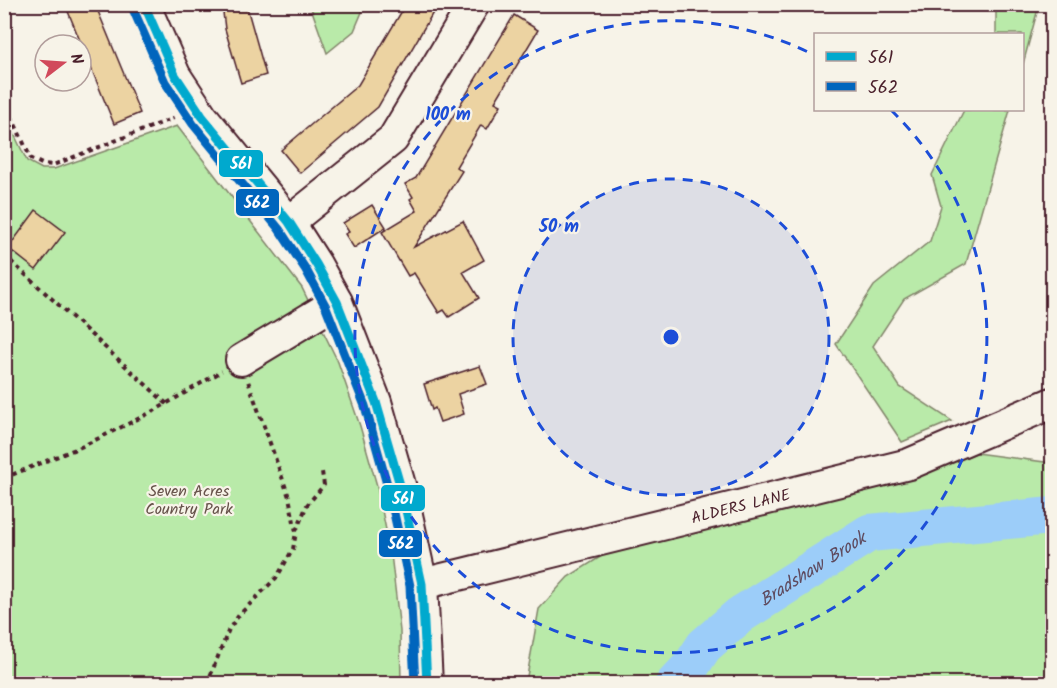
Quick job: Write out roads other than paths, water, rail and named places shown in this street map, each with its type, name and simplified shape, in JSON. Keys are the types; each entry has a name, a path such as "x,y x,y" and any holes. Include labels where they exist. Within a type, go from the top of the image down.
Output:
{"street":[{"path":"144,4 175,75 197,110 289,222 337,302 376,402 402,492 422,584 427,678"},
{"path":"289,222 355,172 393,139 474,4"},
{"path":"241,360 337,302"},
{"name":"ALDERS LANE","path":"422,584 909,464 1053,403"}],"waterway":[{"name":"Bradshaw Brook","path":"674,684 691,666 704,646 740,615 869,533 1052,516"}],"park label":[{"name":"Seven Acres Country Park","path":"189,499"}]}
